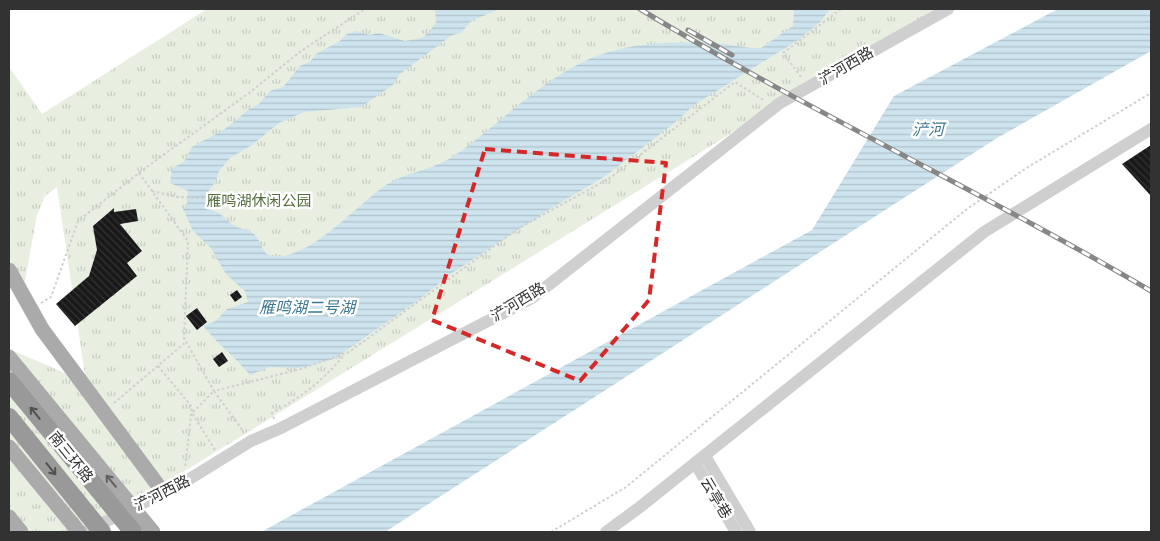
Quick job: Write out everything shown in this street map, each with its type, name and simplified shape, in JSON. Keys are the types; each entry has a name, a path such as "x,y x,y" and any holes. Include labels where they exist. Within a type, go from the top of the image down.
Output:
{"highway":[{"name":"南三环路","path":"9,381 133,532"},
{"name":"南三环路","path":"9,417 102,532"}],"main road":[{"path":"9,270 42,329 163,492"},
{"path":"9,357 153,532"},
{"path":"9,447 79,532"},
{"path":"9,517 21,532"}],"street":[{"name":"浐河西路","path":"84,532 183,483 251,441 278,430 532,298 776,107 808,87 948,9"},
{"path":"606,532 984,232 1151,128"},
{"path":"700,459 750,532"},
{"name":"云亭巷","path":"700,459 736,532"}],"path":[{"path":"31,310 51,297 78,221 139,173 250,92 301,51 365,9"},
{"path":"808,87 783,53 841,9"},
{"path":"192,412 214,391 292,372 344,354 401,316 519,228 610,178 735,82 776,107"},
{"path":"551,532 626,488 967,209 1028,167 1151,92"},
{"path":"139,173 188,242 184,338 214,391 251,441"},
{"path":"152,191 177,197 216,199"},
{"path":"104,412 186,342"},
{"path":"278,430 272,413 298,399 328,374 344,354"},
{"path":"158,366 192,407 183,483"},
{"path":"192,412 221,460"}],"highlighted area":[{"path":"485,149 666,163 649,300 580,381 432,320"}],"green space":[{"name":"雁鸣湖休闲公园","path":"207,9 946,9 780,103 86,532 9,532 9,349 86,382 57,187 45,196 37,215 24,286 9,258 9,67 42,114"}],"water":[{"name":"雁鸣湖二号湖","path":"435,9 500,9 471,21 461,33 452,35 400,74 393,85 361,107 304,112 279,123 252,145 230,158 219,171 216,181 209,190 209,209 218,213 237,227 252,233 257,237 269,255 287,255 302,250 333,229 386,185 401,177 449,159 547,83 583,62 628,47 661,43 715,43 761,48 793,26 794,9 830,9 820,22 798,40 694,105 672,125 604,177 550,209 452,273 417,301 334,359 300,368 269,367 250,375 203,326 216,321 227,309 248,302 245,291 226,274 211,248 193,231 183,209 187,204 188,191 170,183 172,168 184,162 192,147 225,129 248,110 259,104 270,91 283,87 300,66 310,62 316,54 340,41 347,34 357,31 369,35 379,33 405,41 422,38 436,22"},
{"name":"浐河","path":"1058,9 1151,9 1151,51 997,138 385,532 261,532 812,230 894,96"}],"building":[{"path":"1151,145 1151,196 1122,164"},
{"path":"114,208 114,212 136,209 138,221 120,224 142,251 127,263 137,276 75,326 56,304 89,276 97,250 93,226"},
{"path":"237,290 242,297 235,302 230,295"},
{"path":"197,308 207,322 197,330 186,316"},
{"path":"222,352 228,361 219,367 213,359"}],"railway":[{"path":"640,9 766,82 1024,219 1151,291"},
{"path":"688,30 732,55"}]}
